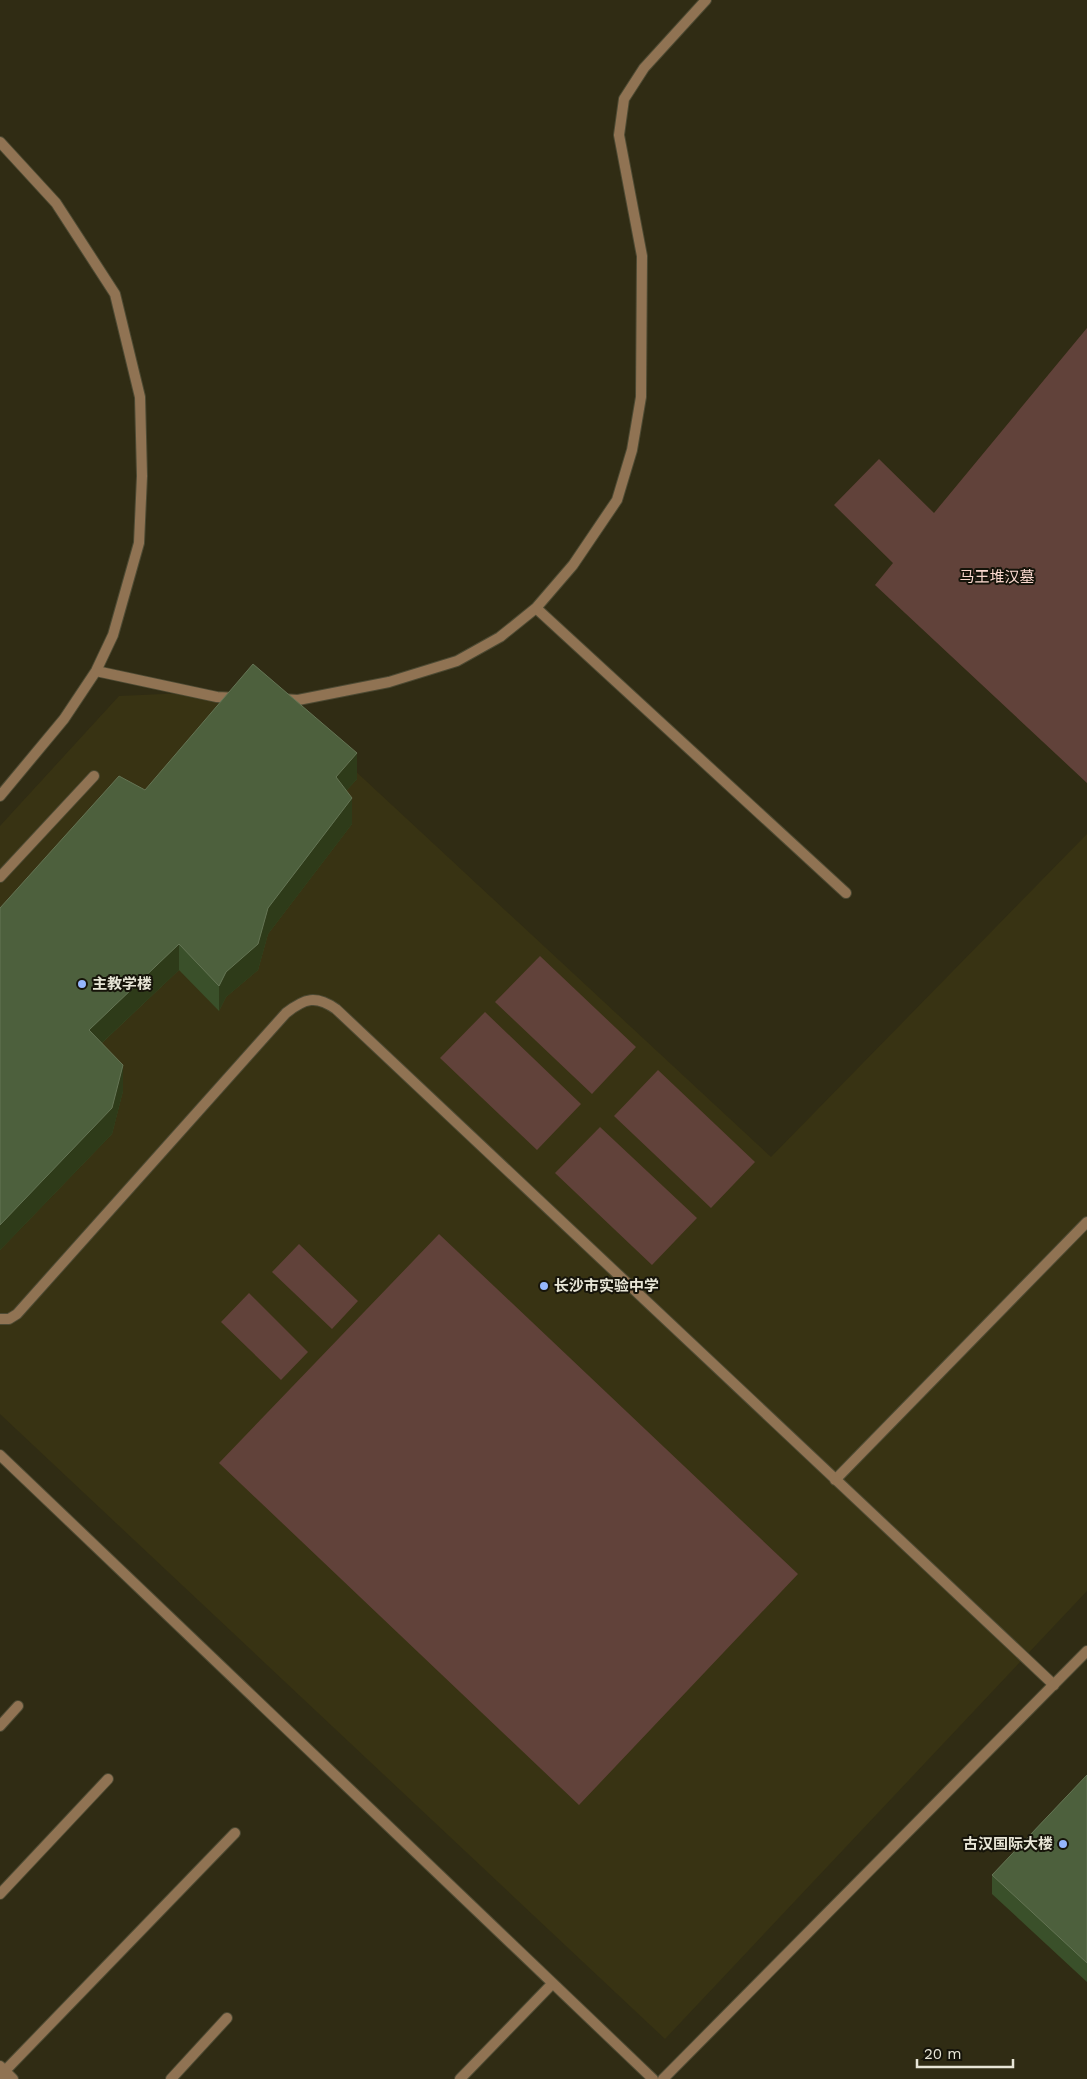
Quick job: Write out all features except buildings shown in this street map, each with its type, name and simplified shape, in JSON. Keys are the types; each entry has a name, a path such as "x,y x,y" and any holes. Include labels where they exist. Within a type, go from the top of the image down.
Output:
{"street":[{"path":"271,699 298,700 389,682 458,661 500,638 536,608 573,565 616,500 632,450 640,406 642,256 619,135 624,99 644,68 706,0"},
{"path":"0,142 56,203 115,294 140,397 142,476 139,543 113,635 96,671 64,719 0,796"},
{"path":"536,608 846,892"},
{"path":"96,671 217,698 244,698"},
{"path":"0,877 94,776"},
{"path":"0,1319 9,1319 17,1314 286,1012 297,1004 310,1000 323,1000 336,1009 1054,1685"},
{"path":"835,1480 1087,1222"},
{"path":"0,1455 653,2079"},
{"path":"663,2079 1087,1651"},
{"path":"0,1726 18,1706"},
{"path":"0,1894 108,1779"},
{"path":"13,2079 2,2071 235,1833"},
{"path":"460,2079 552,1984"},
{"path":"172,2079 227,2018"}],"shaded area":[{"name":"长沙市实验中学","path":"253,690 295,715 771,1157 1087,834 1087,1591 665,2039 0,1414 0,826 119,696"}],"green space":[{"name":"马王堆汉墓","path":"1087,328 1087,783 875,585 893,563 834,505 879,459 934,513"},
{"path":"540,956 636,1047 592,1094 495,1002"},
{"path":"485,1012 581,1104 537,1150 440,1058"},
{"path":"658,1070 755,1162 711,1208 614,1116"},
{"path":"600,1127 697,1218 652,1265 555,1173"},
{"path":"439,1234 798,1574 579,1805 219,1463"},
{"path":"299,1244 358,1301 332,1329 272,1272"},
{"path":"249,1293 308,1352 281,1380 221,1322"}],"place":[{"name":"主教学楼","path":"82,984"},
{"name":"长沙市实验中学","path":"544,1286"},
{"name":"古汉国际大楼","path":"1063,1844"}]}
